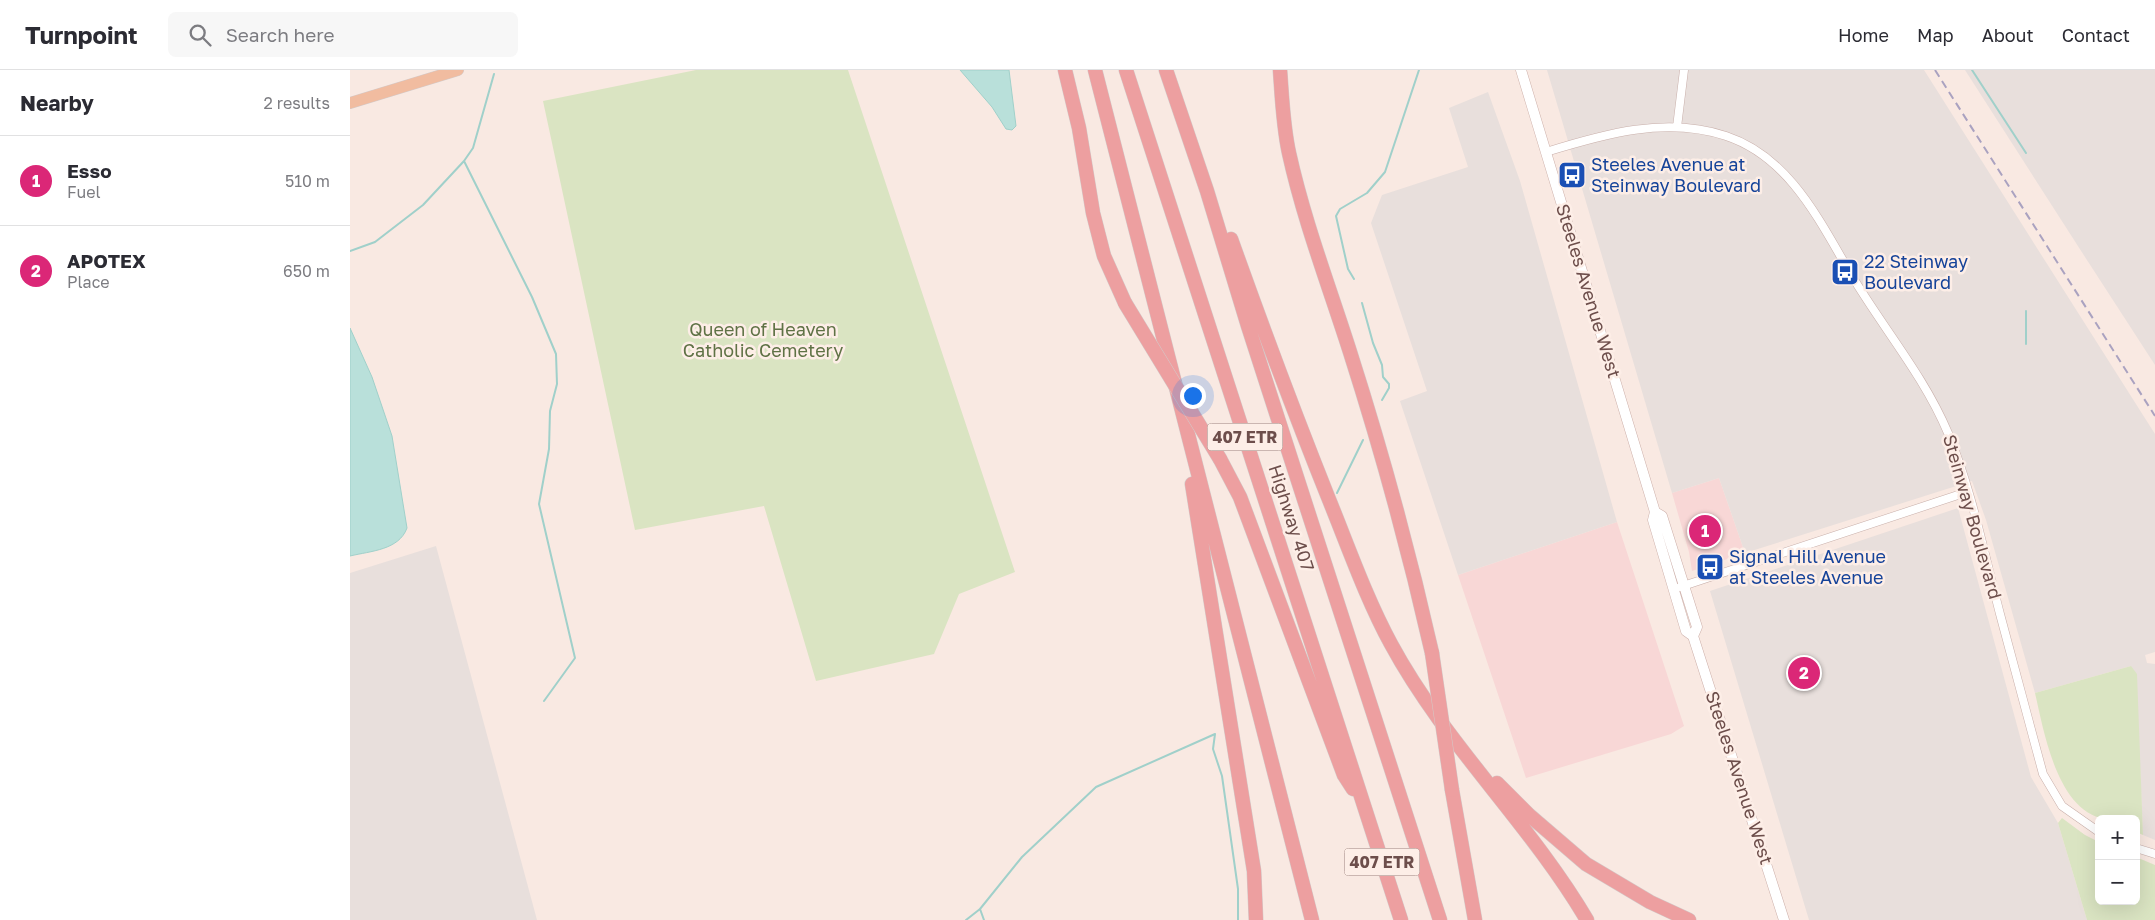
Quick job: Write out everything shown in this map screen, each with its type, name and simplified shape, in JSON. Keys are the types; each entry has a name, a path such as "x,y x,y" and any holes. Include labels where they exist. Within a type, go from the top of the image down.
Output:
{"highway":[{"path":"1065,70 1079,128 1093,213 1104,256 1125,303 1220,458 1240,497 1344,774 1364,804"},
{"path":"1095,70 1312,920"},
{"name":"Highway 407","path":"1126,70 1402,920"},
{"name":"Highway 407","path":"1166,70 1207,191 1254,344 1440,920"},
{"path":"1280,70 1289,152 1317,254 1350,352 1411,558 1432,652 1452,790 1476,920"},
{"path":"1207,191 1224,220 1276,365 1355,565 1390,643 1420,692 1552,866 1587,920"},
{"path":"1188,436 1190,474 1254,871 1256,920"},
{"path":"1470,760 1499,785 1529,816 1586,864 1650,902 1688,920"}],"main road":[{"path":"350,103 458,70"},
{"name":"Steeles Avenue West","path":"1520,70 1655,512 1662,516 1679,587 1697,627 1693,636 1784,920"}],"street":[{"path":"1677,127 1684,70"},
{"name":"Steinway Boulevard","path":"1546,152 1627,131 1658,126 1698,128 1727,136 1743,143 1783,171 1796,187 1859,288 1927,391 1948,434 1967,492 2042,774 2062,806 2095,829"},
{"path":"1679,587 1967,492"},
{"path":"2140,849 2155,854"}],"shaded area":[{"path":"1547,70 1924,70 2155,434 2155,652 2145,655 2147,663 2155,664 2155,840 2143,835 2140,768 2131,666 2035,693 1986,520 1972,481 1745,553 1719,478 1672,493"},
{"path":"1965,70 2155,70 2155,365 2085,257"},
{"path":"1488,92 1520,181 1617,522 1458,575 1400,401 1427,391 1371,223 1382,195 1468,167 1449,108"},
{"path":"1719,478 1745,553 1692,571 1689,552 1672,493"},
{"path":"1958,508 2031,777 2058,823 2087,920 1809,920 1710,591"},
{"path":"1617,522 1684,726 1671,734 1526,778 1458,575"},
{"path":"436,546 537,920 350,920 350,573"}],"green space":[{"name":"Queen of Heaven Catholic Cemetery","path":"696,70 848,70 1015,572 959,594 934,654 816,681 764,506 635,530 543,101"},
{"path":"2131,666 2137,674 2143,835 2140,834 2140,815 2095,815 2089,813 2075,801 2064,786 2055,768 2048,748 2035,693"},
{"path":"2062,818 2095,840 2095,905 2140,905 2140,859 2155,865 2155,920 2087,920 2058,823"}],"water":[{"path":"960,70 1009,70 1016,126 1012,130 1006,129 992,107"},
{"path":"350,328 372,377 392,436 407,528 398,541 391,545 375,551 350,556"}],"waterway":[{"path":"1354,279 1348,269 1336,216 1340,209 1367,193 1385,172 1419,70"},
{"path":"1972,70 2026,153"},
{"path":"350,251 375,242 423,205 464,161 473,148 494,74"},
{"path":"464,161 532,297 556,354 557,384 550,411 549,449 539,504 575,658 544,701"},
{"path":"1362,303 1373,343 1382,365 1383,377 1389,384 1389,388 1382,400"},
{"path":"2026,311 2026,344"},
{"path":"1337,493 1363,440"},
{"path":"1215,734 1213,749 1222,776 1238,889 1238,920"},
{"path":"966,920 980,909 1022,857 1096,787 1215,734"},
{"path":"980,909 984,920"}],"railway":[{"path":"1935,70 2155,416"}],"place":[{"name":"Steeles Avenue at Steinway Boulevard","path":"1572,175"},
{"name":"22 Steinway Boulevard","path":"1845,272"},
{"name":"Esso","path":"1705,531"},
{"name":"Signal Hill Avenue at Steeles Avenue","path":"1710,567"},
{"name":"APOTEX","path":"1804,673"}]}
